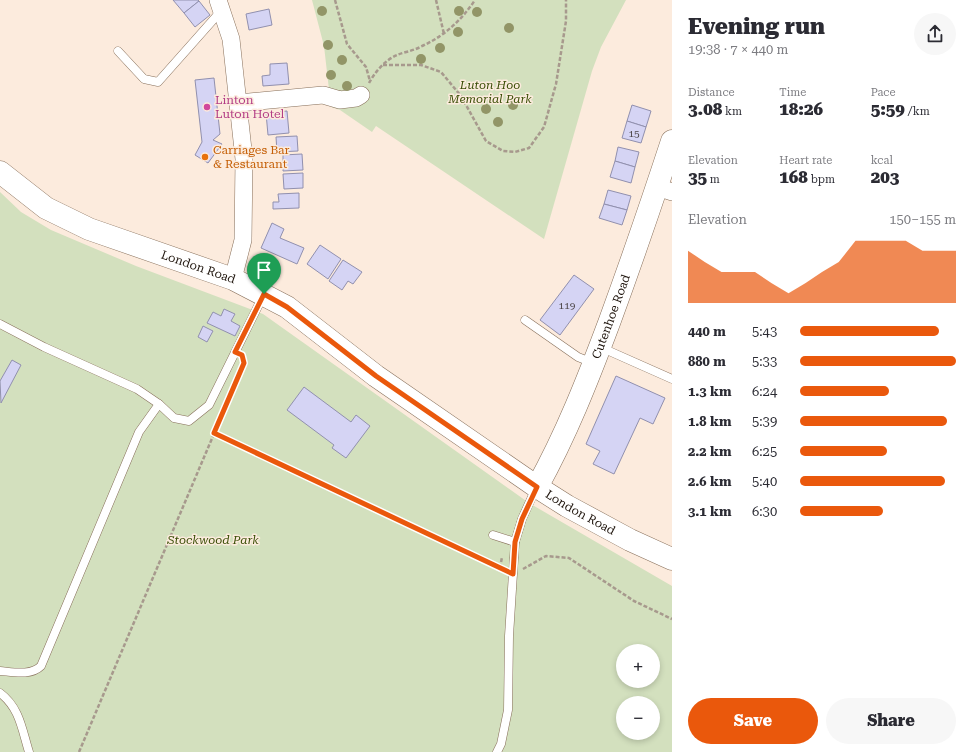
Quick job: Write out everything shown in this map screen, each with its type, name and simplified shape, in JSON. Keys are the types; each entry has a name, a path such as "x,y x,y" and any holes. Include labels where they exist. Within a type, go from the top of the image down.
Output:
{"street":[{"path":"220,6 231,40 244,159 243,240 234,279"},
{"path":"239,103 323,95 340,100 356,98 361,95"},
{"name":"Cutenhoe Road","path":"537,487 554,456 596,355 646,223 665,189 672,142"},
{"name":"London Road","path":"0,172 46,208 89,229 234,279 287,307 376,376 537,487 567,506 630,540 672,559"}],"lane":[{"path":"118,51 144,79 158,82 220,6"},
{"path":"0,324 44,347 137,389 159,404 174,418 189,421 210,405 264,294"},
{"path":"525,320 578,356 596,355 672,379"},
{"path":"0,670 31,672 37,670 41,666 139,432 159,404"},
{"path":"497,752 501,744 508,710 509,636 515,542 522,519 537,487"},
{"path":"493,535 515,542"},
{"path":"0,693 13,705 20,720 29,752"}],"path":[{"path":"335,0 348,44 366,67 370,81"},
{"path":"436,0 444,34"},
{"path":"361,95 373,74 395,55 420,48 444,34 463,18 476,0"},
{"path":"383,65 421,65 441,72 461,96 486,141 503,150 515,152 529,148 544,127 556,84 566,21 566,0"},
{"path":"79,752 244,363 242,355 235,352"},
{"path":"214,433 513,574 546,556 569,558 634,601 672,619"}],"green space":[{"name":"Luton Hoo Memorial Park","path":"312,0 626,0 601,47 592,71 544,239 376,126 372,132 340,110 331,107 324,46"},
{"name":"Stockwood Park","path":"0,192 21,212 51,230 136,266 263,314 529,503 672,586 672,752 0,752"}],"building":[{"path":"173,0 198,0 199,1 184,13"},
{"path":"199,1 210,15 195,27 184,13"},
{"path":"269,9 272,25 249,30 246,14"},
{"path":"287,63 289,84 263,86 262,76 270,75 270,64"},
{"name":"Linton Luton Hotel","path":"214,78 220,134 213,140 222,144 208,163 195,155 202,142 195,80"},
{"path":"632,105 651,111 646,127 627,121"},
{"path":"287,111 289,133 268,135 266,113"},
{"path":"627,121 646,127 641,143 622,138"},
{"path":"297,136 298,151 277,152 276,137"},
{"path":"618,147 639,152 635,167 615,161"},
{"path":"302,154 303,170 283,171 283,155"},
{"path":"615,161 635,167 631,183 610,177"},
{"path":"303,173 303,188 284,189 283,174"},
{"path":"608,190 631,196 627,210 604,204"},
{"path":"299,193 299,208 273,209 273,202 279,202 278,194"},
{"path":"604,204 627,210 622,225 599,218"},
{"path":"272,223 284,229 280,238 304,248 297,264 261,248"},
{"path":"320,245 341,259 328,279 307,264"},
{"path":"343,260 362,272 353,284 348,281 342,290 329,281"},
{"path":"574,275 594,289 560,335 540,320"},
{"path":"224,309 235,314 231,321 240,326 235,336 207,323 213,312 221,316"},
{"path":"203,326 213,331 207,342 198,337"},
{"path":"12,360 21,365 1,403 0,381"},
{"path":"616,376 665,398 653,424 640,418 614,474 593,464 600,451 586,444"},
{"path":"304,387 351,422 356,415 370,426 346,458 332,448 334,445 287,410"}],"place":[{"name":"Linton Luton Hotel","path":"207,107"},
{"name":"Carriages Bar & Restaurant","path":"205,157"}],"route":[{"path":"264,294 287,307 376,376 465,439 537,487 522,519 515,542 513,574 214,433 244,363 242,355 235,352 264,294"}]}
